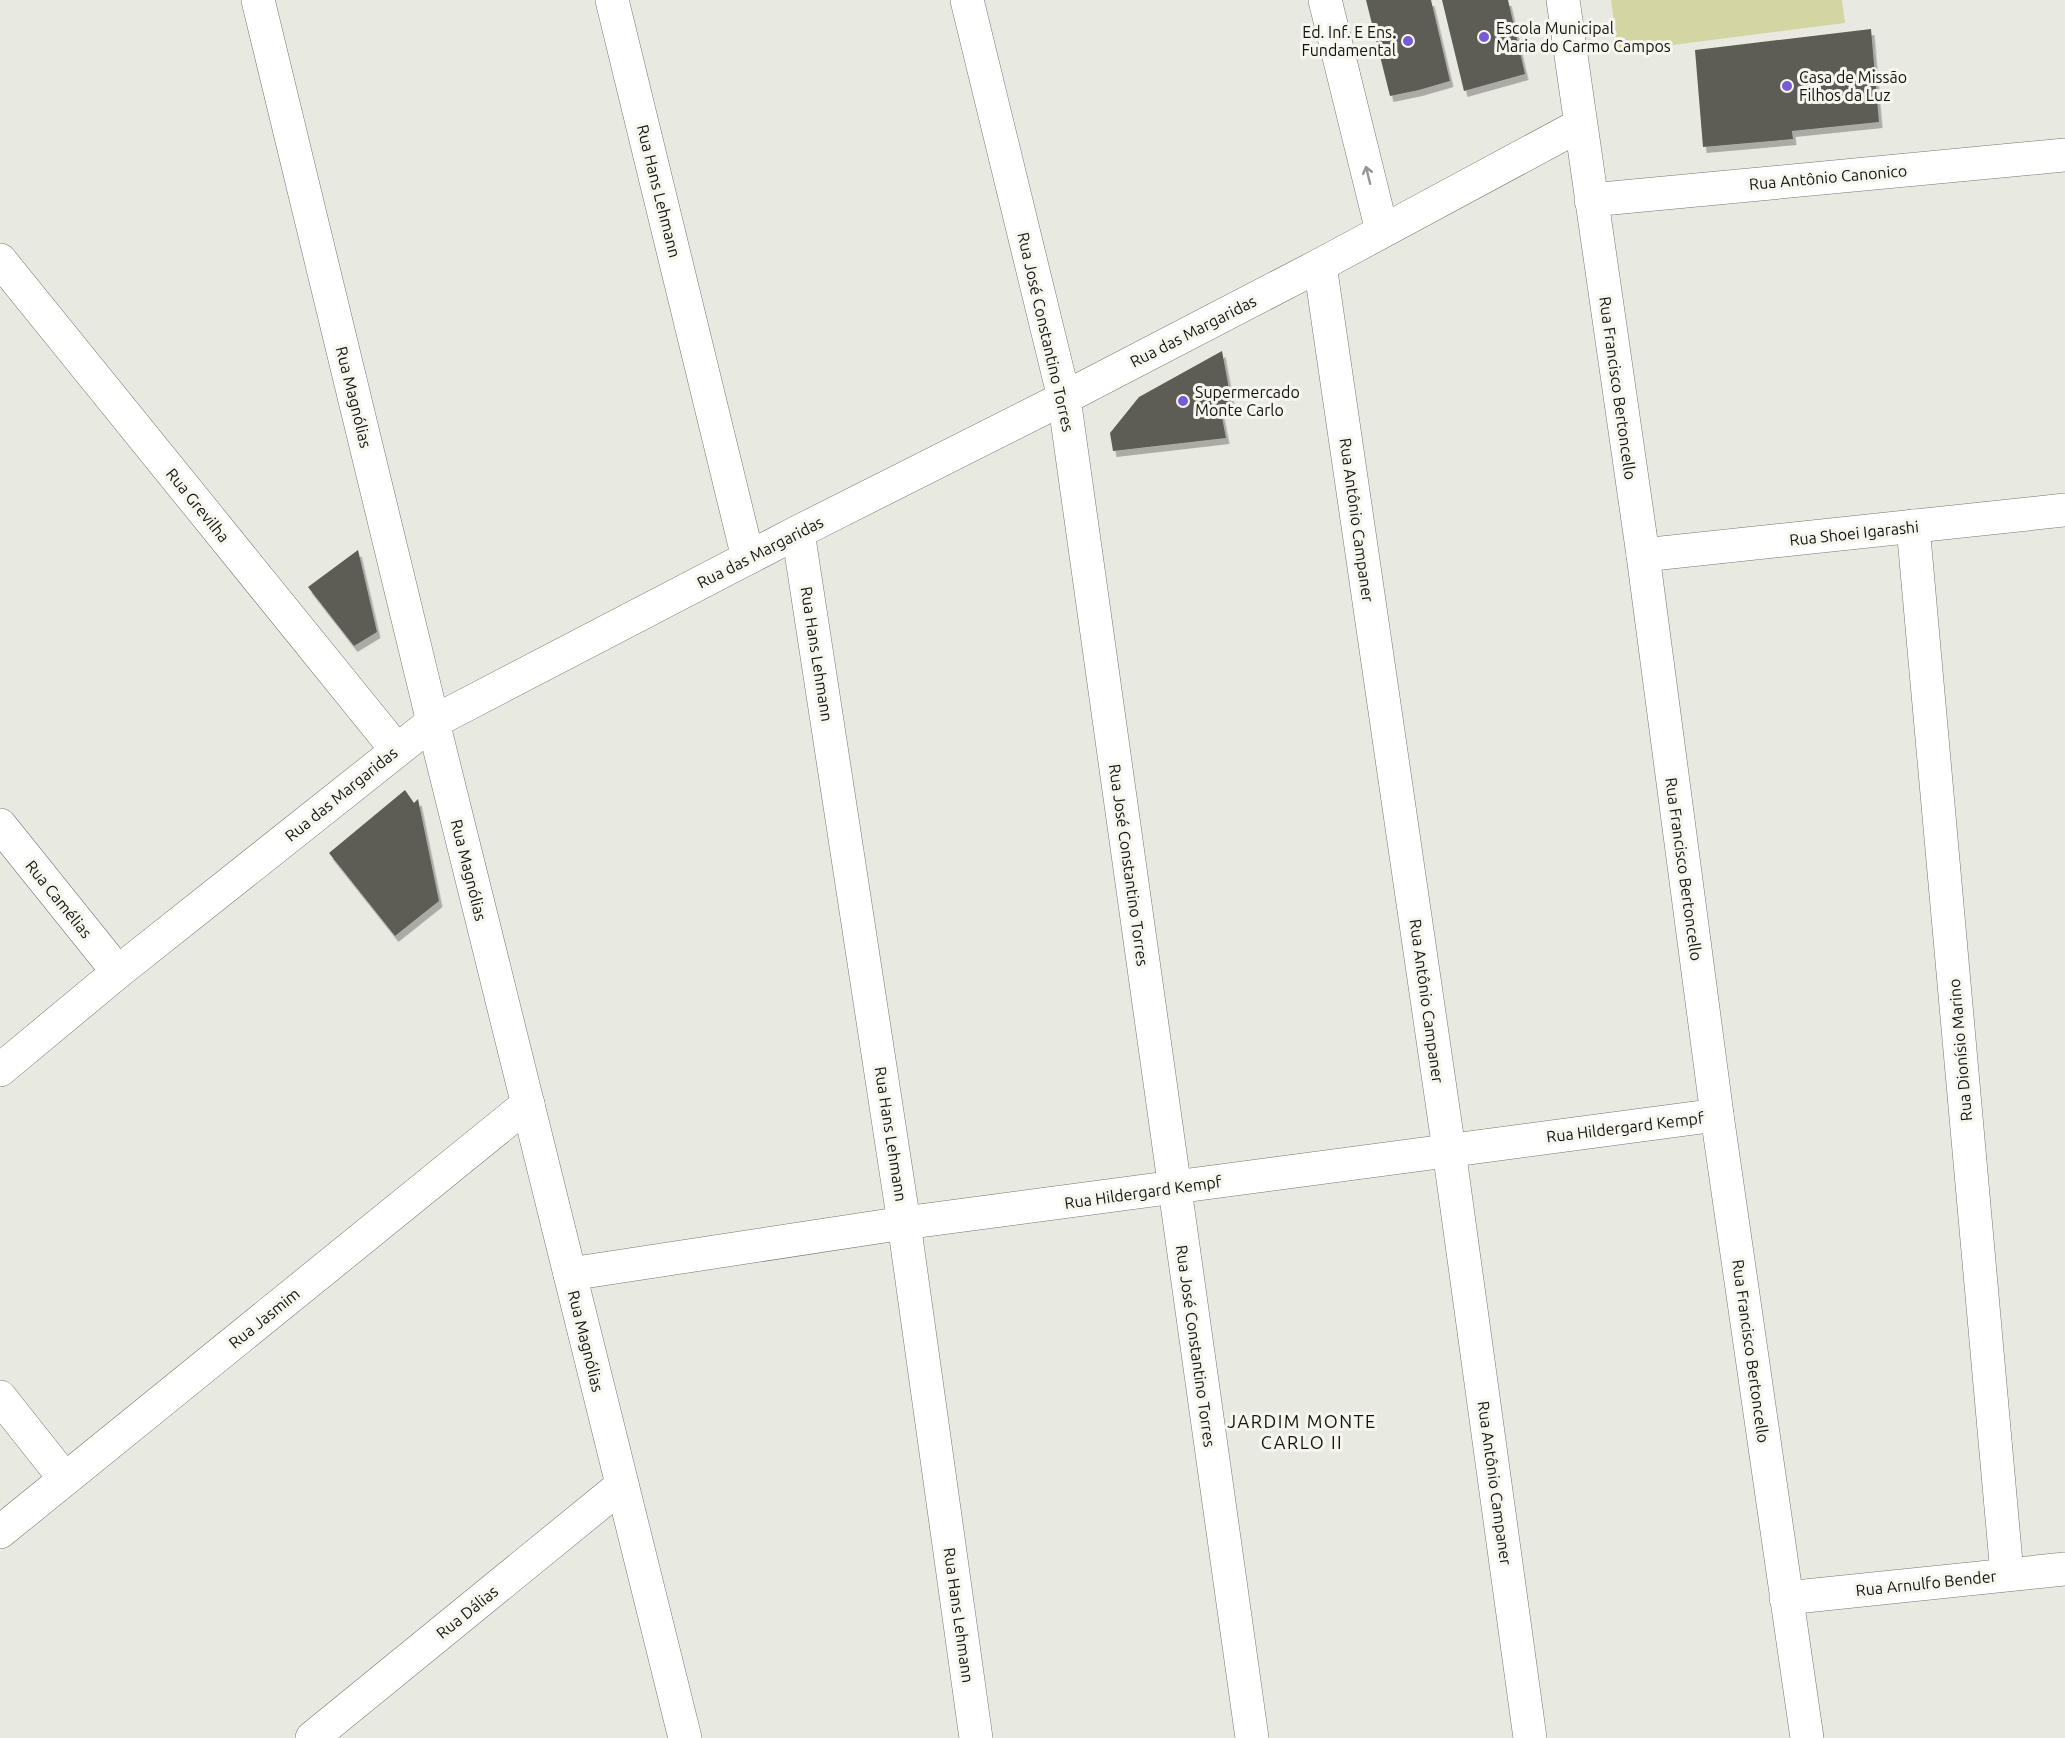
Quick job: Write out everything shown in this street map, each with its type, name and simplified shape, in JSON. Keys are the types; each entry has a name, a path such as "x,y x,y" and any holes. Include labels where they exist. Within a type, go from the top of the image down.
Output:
{"street":[{"name":"Rua Magnólias","path":"258,0 621,1486 686,1738"},
{"name":"Rua Hans Lehmann","path":"612,0 748,558"},
{"name":"Rua José Constantino Torres","path":"967,0 1064,398 1252,1738"},
{"path":"1325,0 1383,231"},
{"name":"Rua Francisco Bertoncello","path":"1563,0 1643,555 1717,1115 1807,1738"},
{"name":"Rua das Margaridas","path":"0,1070 118,972 396,749 433,722 1320,265 1580,125"},
{"name":"Rua Antônio Canonico","path":"1591,200 2065,155"},
{"name":"Rua Grevilha","path":"0,260 396,749"},
{"name":"Rua Antônio Campaner","path":"1320,265 1449,1150 1530,1738"},
{"name":"Rua Shoei Igarashi","path":"1643,555 2065,510"},
{"name":"Rua Dionísio Marino","path":"1913,526 2007,1574"},
{"name":"Rua Hans Lehmann","path":"798,532 904,1223 976,1738"},
{"name":"Rua Camélias","path":"0,825 118,972"},
{"name":"Rua Jasmim","path":"0,1532 528,1104"},
{"name":"Rua Hildergard Kempf","path":"570,1274 904,1223 1717,1115"},
{"path":"0,1398 65,1479"},
{"name":"Rua Dálias","path":"312,1738 621,1486"},
{"name":"Rua Arnulfo Bender","path":"1786,1598 2065,1569"}],"green space":[{"path":"1611,0 1842,0 1845,23 1618,52"}],"building":[{"name":"Ed. Inf. E Ens. Fundamental","path":"1366,0 1431,0 1450,81 1390,96"},
{"name":"Escola Municipal Maria do Carmo Campos","path":"1442,0 1508,0 1525,74 1464,91"},
{"name":"Casa de Missão Filhos da Luz","path":"1871,29 1879,122 1792,131 1793,139 1703,147 1695,50"},
{"name":"Supermercado Monte Carlo","path":"1222,351 1232,405 1220,407 1226,438 1113,451 1110,433 1139,397"},
{"path":"358,550 377,632 354,646 308,587"},
{"path":"405,790 414,803 418,799 439,901 395,936 329,853"}],"place":[{"name":"Escola Municipal Maria do Carmo Campos","path":"1484,37"},
{"name":"Ed. Inf. E Ens. Fundamental","path":"1408,41"},
{"name":"Casa de Missão Filhos da Luz","path":"1787,86"},
{"name":"Supermercado Monte Carlo","path":"1183,401"}],"district":[{"name":"JARDIM MONTE CARLO II","path":"1302,1432"}]}
